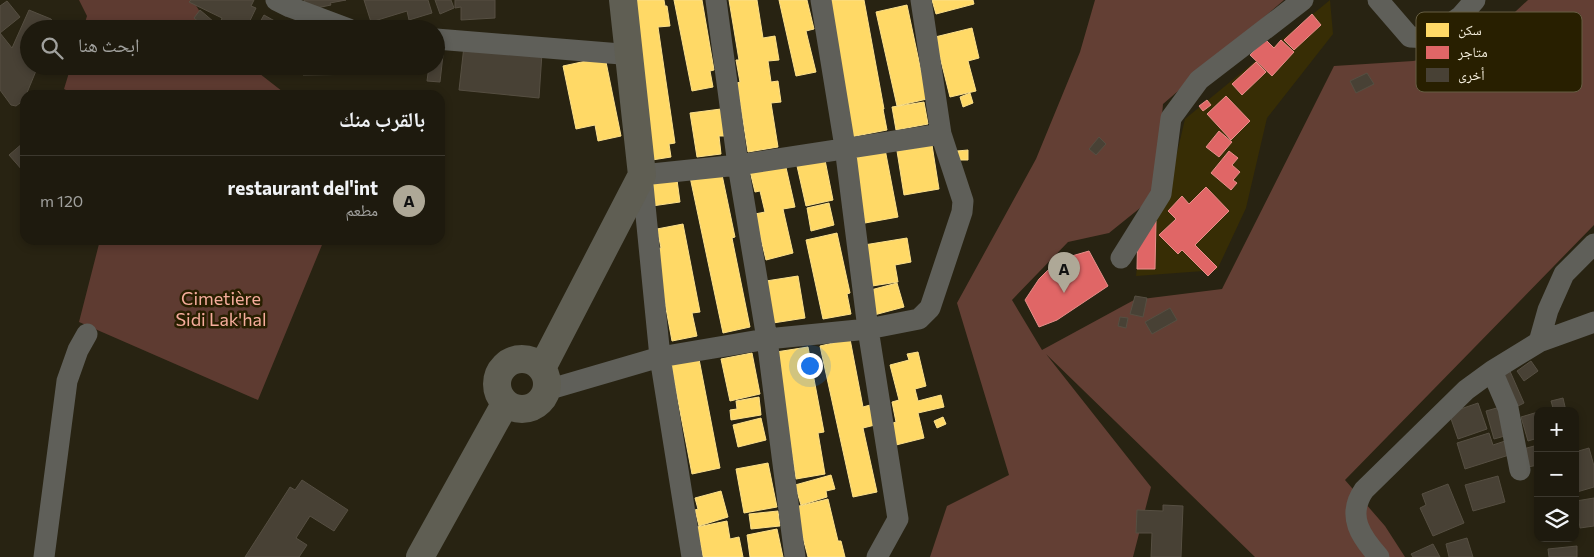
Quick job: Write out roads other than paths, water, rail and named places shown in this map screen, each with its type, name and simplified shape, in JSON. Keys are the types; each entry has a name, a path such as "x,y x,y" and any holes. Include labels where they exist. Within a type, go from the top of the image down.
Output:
{"main road":[{"path":"540,373 519,359 508,363 500,372 496,383 498,394 512,407 531,409 541,401 540,373 634,170 614,0"},
{"path":"540,373 642,175 623,0"},
{"path":"420,557 512,407"},
{"path":"432,557 512,407"}],"street":[{"path":"276,0 325,20"},
{"path":"716,0 738,165 767,339 795,557"},
{"path":"821,0 845,147 868,329 898,519 876,557"},
{"path":"540,373 660,357 767,339 868,329 919,319 930,308 962,212 963,201 941,134 921,0"},
{"path":"1121,258 1161,194 1171,118 1199,80 1303,0"},
{"path":"1378,0 1410,37 1416,37"},
{"path":"1465,12 1476,0"},
{"path":"445,41 621,54"},
{"path":"692,557 660,357 642,175 738,165 845,147 941,134"},
{"path":"1538,342 1548,310 1564,274 1594,244"},
{"path":"1379,557 1366,542 1355,518 1358,498 1364,490 1466,390 1492,371 1538,342 1594,322"},
{"path":"44,557 67,381 78,350 87,334"},
{"path":"1492,371 1508,408 1520,470"}],"place":[{"name":"restaurant del'int","path":"1064,293"}],"park label":[{"name":"Cimetière Sidi Lak'hal","path":"221,308"}]}
